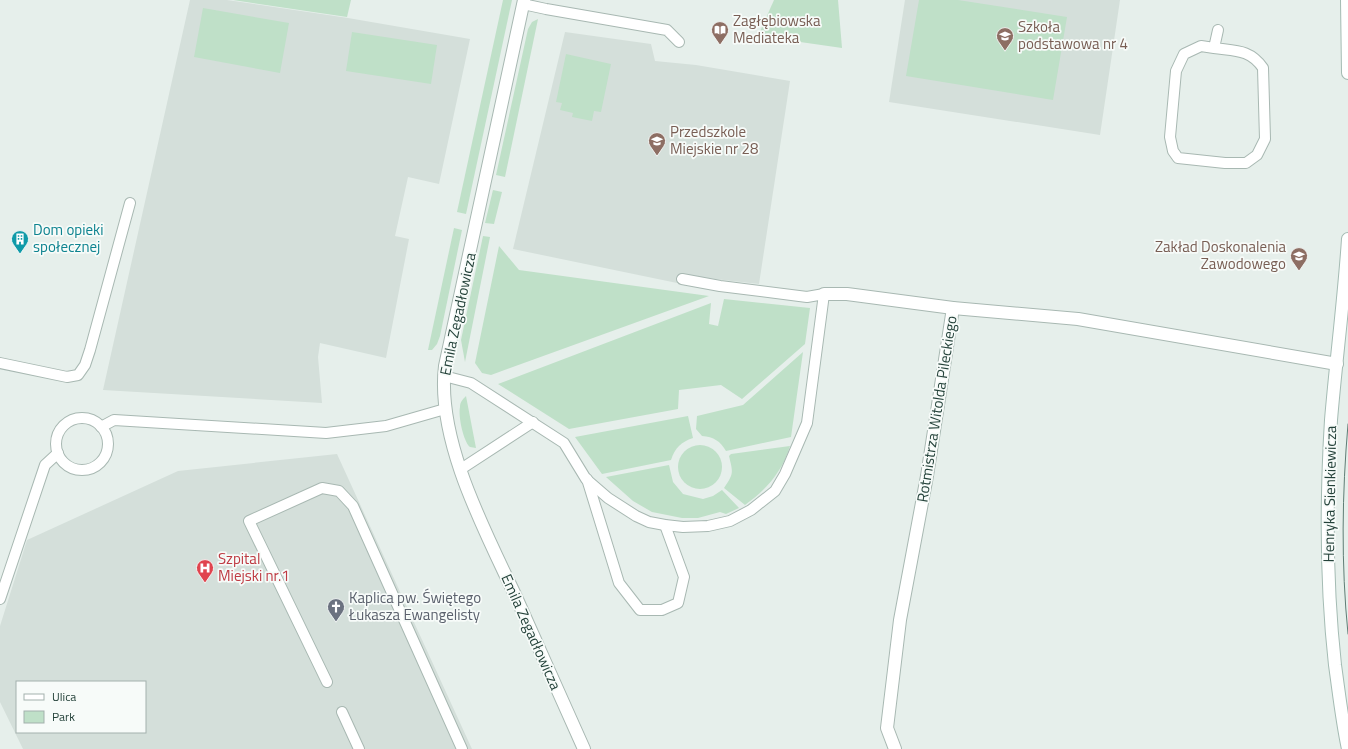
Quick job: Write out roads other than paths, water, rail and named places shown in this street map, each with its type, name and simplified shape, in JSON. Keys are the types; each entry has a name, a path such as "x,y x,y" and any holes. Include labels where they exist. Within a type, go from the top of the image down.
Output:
{"street":[{"path":"1347,0 1348,73"},
{"name":"Emila Zegadłowicza","path":"524,2 444,376 445,409 451,437 474,508 584,749"},
{"name":"Henryka Sienkiewicza","path":"1348,239 1332,418 1328,484 1328,567 1333,641 1339,698 1348,749"},
{"path":"824,294 847,294 953,308"},
{"name":"Rotmistrza Witolda Pileckiego","path":"895,749 887,728 900,620 927,476 953,308 1078,319 1337,364"}],"lane":[{"path":"524,2 546,9 667,30 679,42"},
{"path":"1214,48 1218,30"},
{"path":"1201,46 1214,48 1246,53 1256,59 1262,68 1265,140 1257,155 1246,163 1225,163 1178,158 1173,151 1170,137 1176,71 1184,54 1201,46"},
{"path":"0,363 67,377 78,375 85,365 90,350 130,203"},
{"path":"586,478 608,498 636,516 649,522 683,527 708,526 730,521 751,510 775,491 785,474 807,423 824,294 807,297 720,286 682,279"},
{"path":"444,376 471,384 564,443 586,478 619,583 640,610 662,610 678,603 684,577 665,525"},
{"path":"101,427 114,420 326,433 386,426 445,409"},
{"path":"77,419 86,419 95,422 101,427 106,435 107,449 102,461 95,467 87,470 78,470 69,467 62,461 56,444 57,436 68,422 77,419"},
{"path":"461,469 532,422"},
{"path":"0,599 44,465 58,453"},
{"path":"327,682 249,520 322,488 339,491 353,506 462,749"},
{"path":"342,712 359,749"}],"tram line":[{"path":"1348,424 1344,476 1343,529 1344,582 1348,634"}],"place":[{"name":"Zagłębiowska Mediateka","path":"720,45"},
{"name":"Szkoła podstawowa nr 4","path":"1005,51"},
{"name":"Przedszkole Miejskie nr 28","path":"657,156"},
{"name":"Dom opieki społecznej","path":"20,254"},
{"name":"Zakład Doskonalenia Zawodowego","path":"1299,271"},
{"name":"Szpital Miejski nr.1","path":"205,583"},
{"name":"Kaplica pw. Świętego Łukasza Ewangelisty","path":"336,622"}]}
